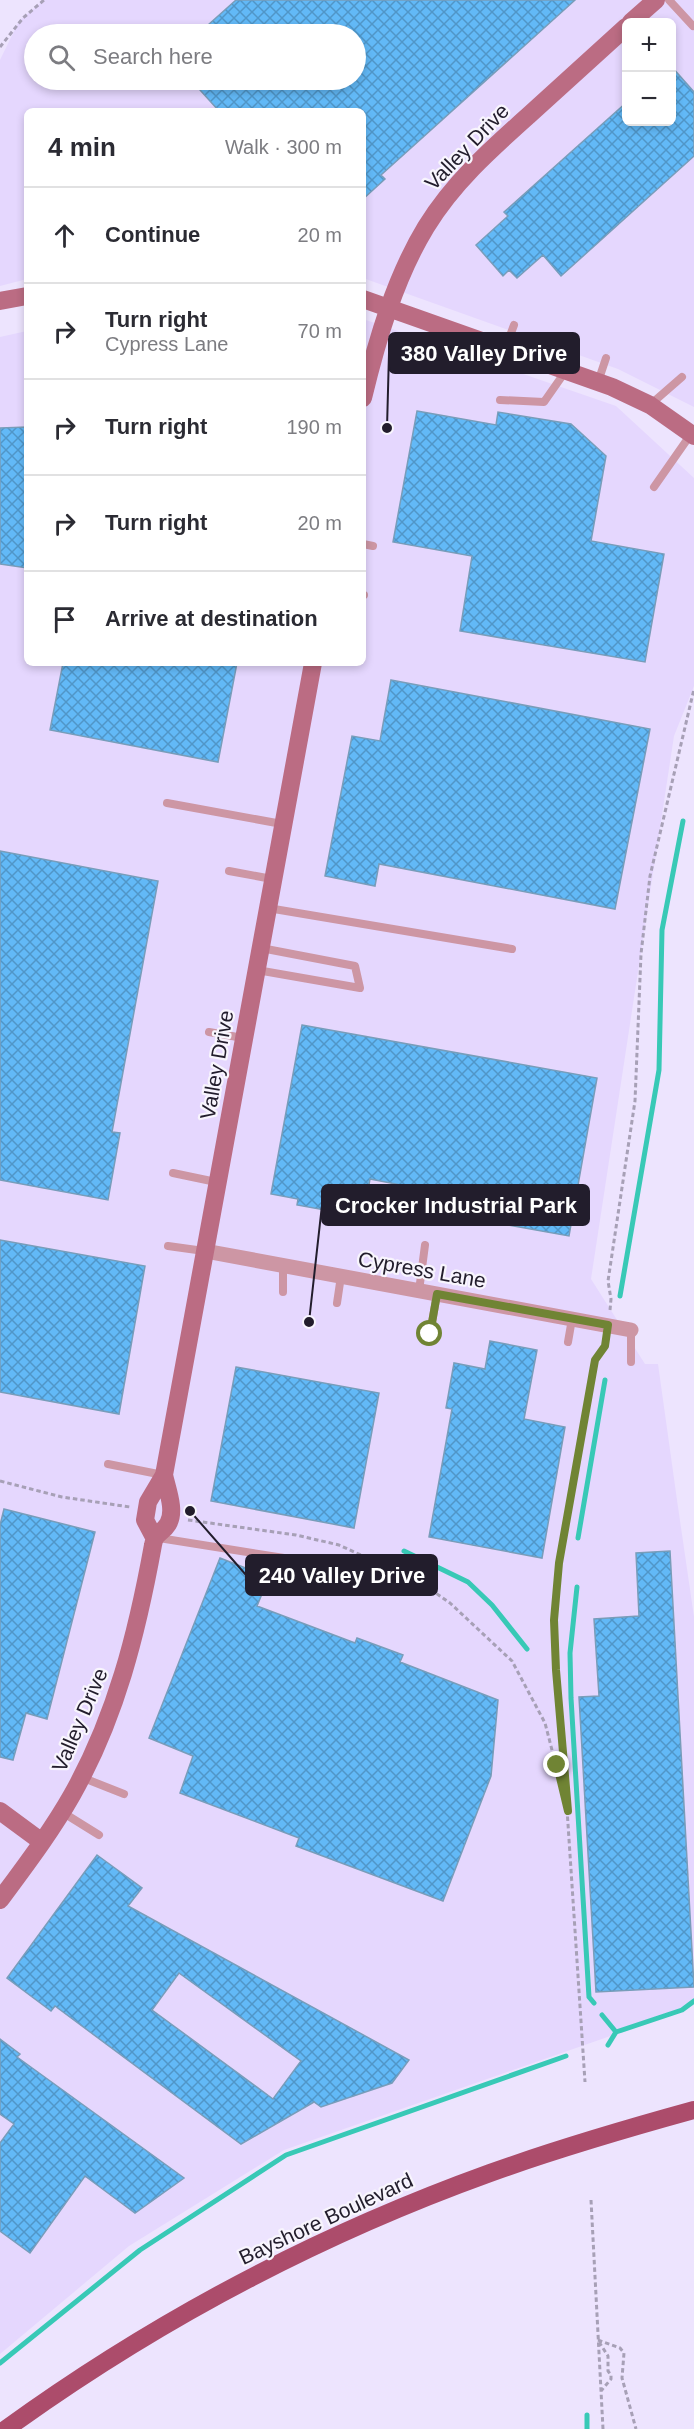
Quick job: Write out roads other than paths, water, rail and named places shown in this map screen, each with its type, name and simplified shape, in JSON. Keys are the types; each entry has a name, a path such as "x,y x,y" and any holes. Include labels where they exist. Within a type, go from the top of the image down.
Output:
{"main road":[{"path":"636,18 656,0"},
{"name":"Valley Drive","path":"366,388 389,308 417,243 437,209 460,181 494,147 622,32"},
{"path":"0,301 24,297"},
{"path":"366,300 598,382 650,405 693,435"},
{"name":"Valley Drive","path":"0,1900 62,1812 105,1726 125,1671 154,1537 169,1523 171,1506 164,1475 312,666"},
{"path":"0,1810 42,1842"},
{"name":"Bayshore Boulevard","path":"6,2429 115,2355 180,2316 341,2234 491,2173 694,2110"}],"street":[{"name":"Cypress Lane","path":"205,1251 631,1330"}],"lane":[{"path":"669,0 693,26"},
{"path":"505,349 513,325"},
{"path":"598,382 606,358"},
{"path":"500,400 544,402 566,371"},
{"path":"650,405 682,377"},
{"path":"654,487 693,435"},
{"path":"366,545 374,546"},
{"path":"167,803 284,824"},
{"path":"229,871 274,879"},
{"path":"268,908 512,949"},
{"path":"257,970 360,987 355,966 261,948"},
{"path":"209,1032 244,1038"},
{"path":"173,1173 218,1183"},
{"path":"418,1291 425,1245"},
{"path":"168,1246 205,1251"},
{"path":"283,1266 283,1292"},
{"path":"337,1303 341,1276"},
{"path":"430,1334 437,1294"},
{"path":"568,1342 572,1319"},
{"path":"631,1330 631,1362"},
{"path":"108,1464 164,1475"},
{"path":"154,1537 284,1558"},
{"path":"81,1777 124,1794"},
{"path":"62,1812 99,1835"}],"waterway":[{"path":"620,1296 659,1070 662,930 683,821"},
{"path":"578,1538 605,1380"},
{"path":"404,1551 468,1582 492,1605 527,1649"},
{"path":"577,1587 570,1653 571,1698 589,1997 594,2003"},
{"path":"608,2045 616,2032 682,2010 694,2001"},
{"path":"602,2015 616,2032"},
{"path":"0,2363 140,2250 286,2155 566,2056"},
{"path":"587,2415 587,2429"}],"place":[{"name":"380 Valley Drive","path":"387,428"},
{"name":"Crocker Industrial Park","path":"309,1322"},
{"name":"240 Valley Drive","path":"190,1511"}]}
